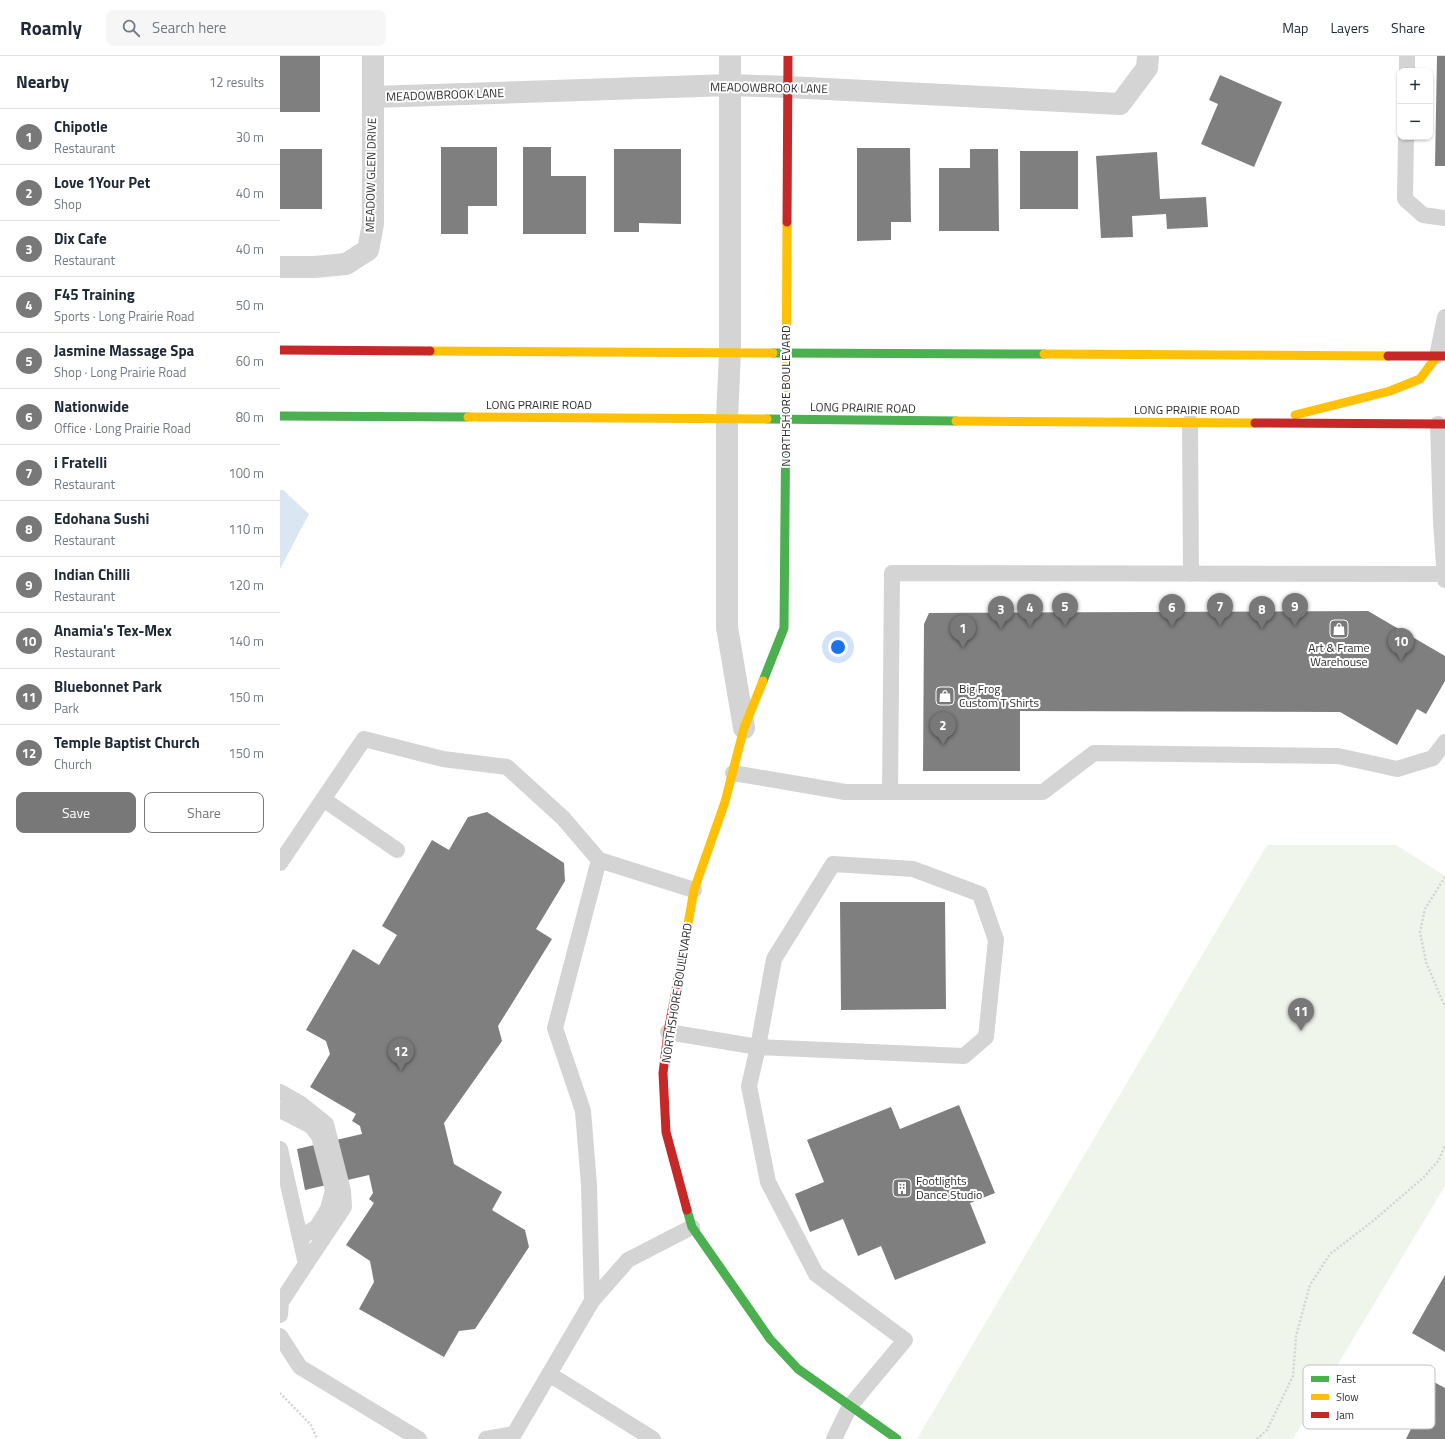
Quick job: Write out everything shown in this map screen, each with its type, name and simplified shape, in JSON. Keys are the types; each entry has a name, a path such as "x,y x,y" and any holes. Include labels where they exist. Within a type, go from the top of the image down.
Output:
{"main road":[{"name":"NORTHSHORE BOULEVARD","path":"788,56 784,628 744,728 725,802 694,890 668,1032 663,1073 666,1132 692,1227 770,1339 798,1369 897,1439"},
{"path":"280,350 1441,356"},
{"path":"1271,422 1390,391 1420,379 1441,356"},
{"name":"LONG PRAIRIE ROAD","path":"280,416 1190,422 1443,422"}],"street":[{"name":"MEADOW GLEN DRIVE","path":"280,267 315,267 346,264 368,250 373,224 373,56"},
{"name":"NORTHSHORE BOULEVARD","path":"730,56 730,352 727,419 727,627 744,728"},
{"name":"MEADOWBROOK LANE","path":"373,97 730,85 1120,104 1147,62"}],"lane":[{"path":"1407,56 1407,68"},
{"path":"1406,140 1404,199 1424,215 1445,218"},
{"path":"1441,356 1445,317"},
{"path":"1190,422 1191,574"},
{"path":"1443,422 1441,522 1445,580"},
{"path":"890,792 892,574 1445,574"},
{"path":"280,863 364,739 443,759 507,767 563,818 599,860 694,890"},
{"path":"733,774 845,792 1043,792 1094,753 1338,756 1397,769 1433,758 1445,742"},
{"path":"323,800 397,850"},
{"path":"592,1301 589,1185 583,1111 555,1028 599,860"},
{"path":"668,1032 758,1047 964,1056 986,1037 996,940 980,894 913,869 833,864 774,959 758,1047 749,1086 768,1182 816,1274 905,1340 850,1406 834,1439"},
{"path":"280,1092 301,1104 326,1124 343,1191 344,1207 280,1306"},
{"path":"280,1110 311,1126 318,1136 333,1190 328,1210 317,1226 300,1238"},
{"path":"280,1149 306,1264"},
{"path":"486,1439 518,1436 549,1374 592,1301 628,1260 692,1227"},
{"path":"280,1336 300,1367 419,1439"},
{"path":"549,1374 653,1439"}],"path":[{"path":"1445,877 1425,909 1420,932 1426,962 1445,1007"},
{"path":"1257,1439 1267,1430 1293,1376 1296,1336 1310,1285 1330,1254 1373,1221 1424,1177 1439,1160 1445,1145"},
{"path":"280,1393 311,1425 316,1439"}],"shaded area":[{"path":"280,490 283,490 309,514 280,569"},
{"path":"1267,845 1396,845 1445,876 1445,1186 1337,1365 1303,1365 1303,1422 1293,1439 917,1439"}],"building":[{"path":"280,56 320,56 320,112 280,112"},
{"path":"1437,56 1445,56 1445,166 1435,166"},
{"path":"1220,75 1282,102 1254,167 1201,144 1218,104 1209,100"},
{"path":"441,147 497,147 497,206 468,206 468,234 441,234"},
{"path":"523,147 551,147 551,176 586,176 586,234 523,234"},
{"path":"857,148 910,148 911,222 891,222 891,240 857,241"},
{"path":"280,149 322,149 322,209 280,209"},
{"path":"614,149 681,149 681,224 639,223 639,232 614,232"},
{"path":"970,149 998,149 999,231 939,231 939,168 970,168"},
{"path":"1020,151 1078,151 1078,209 1020,209"},
{"path":"1157,152 1160,199 1206,197 1208,227 1167,229 1166,214 1132,216 1133,237 1101,238 1096,156"},
{"path":"1368,611 1445,656 1445,681 1426,714 1417,709 1397,745 1340,712 1020,711 1020,771 923,771 924,624 929,613"},
{"path":"487,812 564,863 565,881 536,929 552,939 498,1026 502,1041 444,1123 454,1164 502,1192 492,1210 525,1230 529,1247 475,1329 459,1331 444,1357 359,1309 374,1282 370,1261 346,1245 374,1203 369,1199 373,1193 369,1175 305,1190 297,1149 362,1134 360,1126 352,1121 356,1114 310,1087 330,1054 326,1041 306,1030 353,949 379,965 397,935 382,926 432,840 449,850 468,817"},
{"path":"840,902 945,902 946,1009 841,1010"},
{"name":"Footlights Dance Studio","path":"959,1105 995,1193 970,1203 986,1243 895,1280 881,1246 858,1256 843,1219 810,1232 795,1194 824,1182 807,1140 891,1107 900,1129"},
{"path":"1445,1275 1445,1352 1412,1333"},
{"path":"1435,1383 1445,1388 1445,1439 1406,1439 1411,1429 1435,1429"}],"traffic: fast":[{"path":"773,353 1044,354"},
{"path":"763,681 784,628 786,402"},
{"path":"280,416 468,417"},
{"path":"767,419 956,421"},
{"path":"687,1210 692,1227 770,1339 798,1369 897,1439"}],"traffic: slow":[{"path":"786,402 787,222"},
{"path":"430,351 773,353"},
{"path":"1044,354 1388,356"},
{"path":"1295,415 1390,391 1420,379 1437,356"},
{"path":"468,417 767,419"},
{"path":"956,421 1255,423"},
{"path":"682,958 694,890 725,802 744,728 763,681"}],"traffic: jam":[{"path":"787,222 788,56"},
{"path":"280,350 430,351"},
{"path":"1388,356 1445,356"},
{"path":"1255,423 1445,424"},
{"path":"682,958 668,1032 663,1073 666,1132 687,1210"}],"place":[{"name":"Jasmine Massage Spa","path":"1065,626"},
{"name":"i Fratelli","path":"1220,626"},
{"name":"Indian Chilli","path":"1295,626"},
{"name":"F45 Training","path":"1030,627"},
{"name":"Nationwide","path":"1172,627"},
{"name":"Dix Cafe","path":"1001,629"},
{"name":"Edohana Sushi","path":"1262,629"},
{"name":"Art & Frame Warehouse","path":"1339,629"},
{"name":"Chipotle","path":"963,648"},
{"name":"Anamia's Tex-Mex","path":"1401,661"},
{"name":"Big Frog Custom T Shirts","path":"945,696"},
{"name":"Love 1Your Pet","path":"943,745"},
{"name":"Bluebonnet Park","path":"1301,1031"},
{"name":"Temple Baptist Church","path":"401,1071"},
{"name":"Footlights Dance Studio","path":"902,1188"}]}
